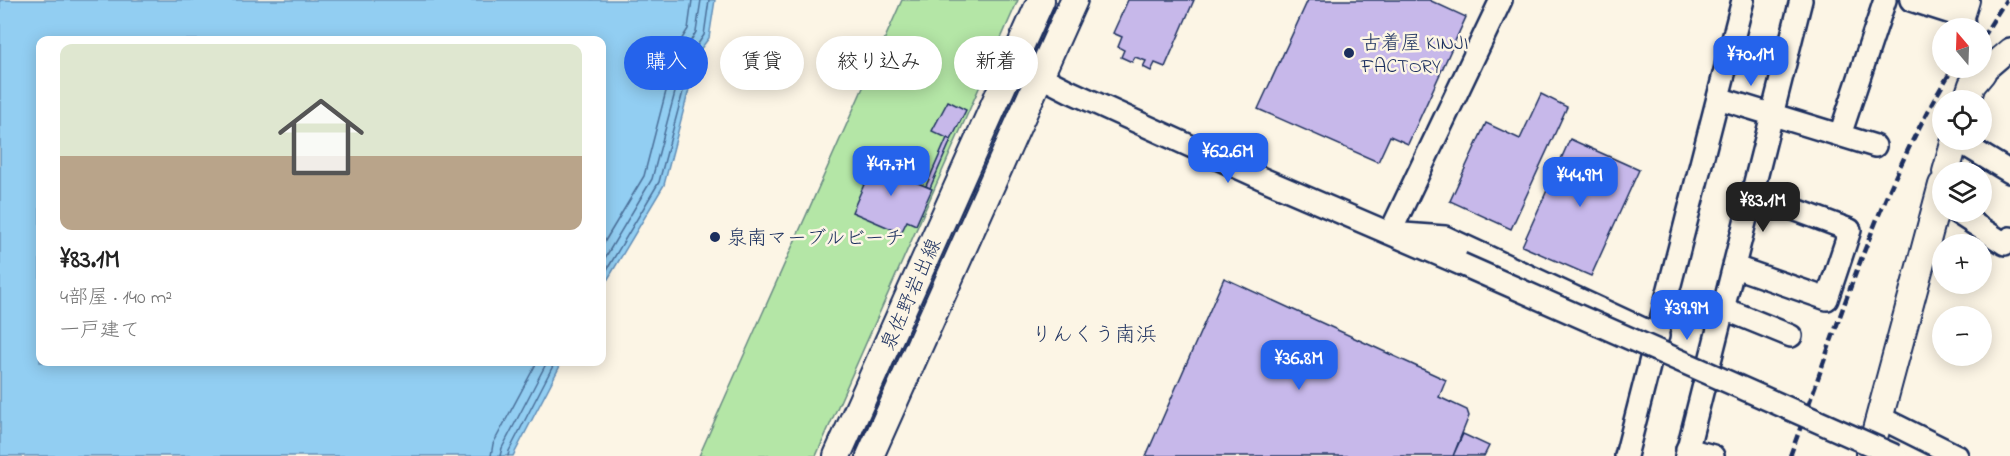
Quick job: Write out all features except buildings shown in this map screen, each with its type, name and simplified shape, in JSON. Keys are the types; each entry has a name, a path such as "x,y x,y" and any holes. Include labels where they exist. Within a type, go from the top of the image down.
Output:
{"main road":[{"name":"泉佐野岩出線","path":"1026,36 1041,0"},
{"name":"泉佐野岩出線","path":"870,456 1074,0"},
{"name":"泉佐野岩出線","path":"837,456 1002,90"},
{"path":"1869,456 1938,222"}],"street":[{"path":"1390,233 1501,0"},
{"path":"1626,456 1743,0"},
{"path":"1713,456 1687,453 1801,0"},
{"path":"1840,135 1886,0"},
{"path":"1911,0 1963,15"},
{"path":"1992,62 2010,49"},
{"path":"1040,77 1263,179 1896,456"},
{"path":"1718,98 1875,146"},
{"path":"1973,150 2010,172"},
{"path":"1735,267 1827,299 1850,230 1753,194"},
{"path":"1975,222 2005,244 2010,238"},
{"path":"1390,233 1445,237 1658,336"},
{"path":"1722,308 1791,336"},
{"path":"1879,417 1958,456"}],"green space":[{"path":"902,0 1018,0 1002,36 954,36 954,90 978,90 816,456 699,456 862,90 942,90 942,36 886,36"}],"water":[{"path":"0,0 715,0 708,39 708,36 624,36 624,90 689,90 664,185 606,282 606,36 36,36 36,366 560,366 513,456 0,456"}],"railway":[{"path":"1992,22 2006,0"},
{"path":"1790,456 1881,209 1926,114 1947,78"}],"place":[{"name":"古着屋 KINJI FACTORY","path":"1349,53"},
{"name":"泉南マーブルビーチ","path":"715,237"}],"district":[{"name":"りんくう南浜","path":"1094,334"}]}
